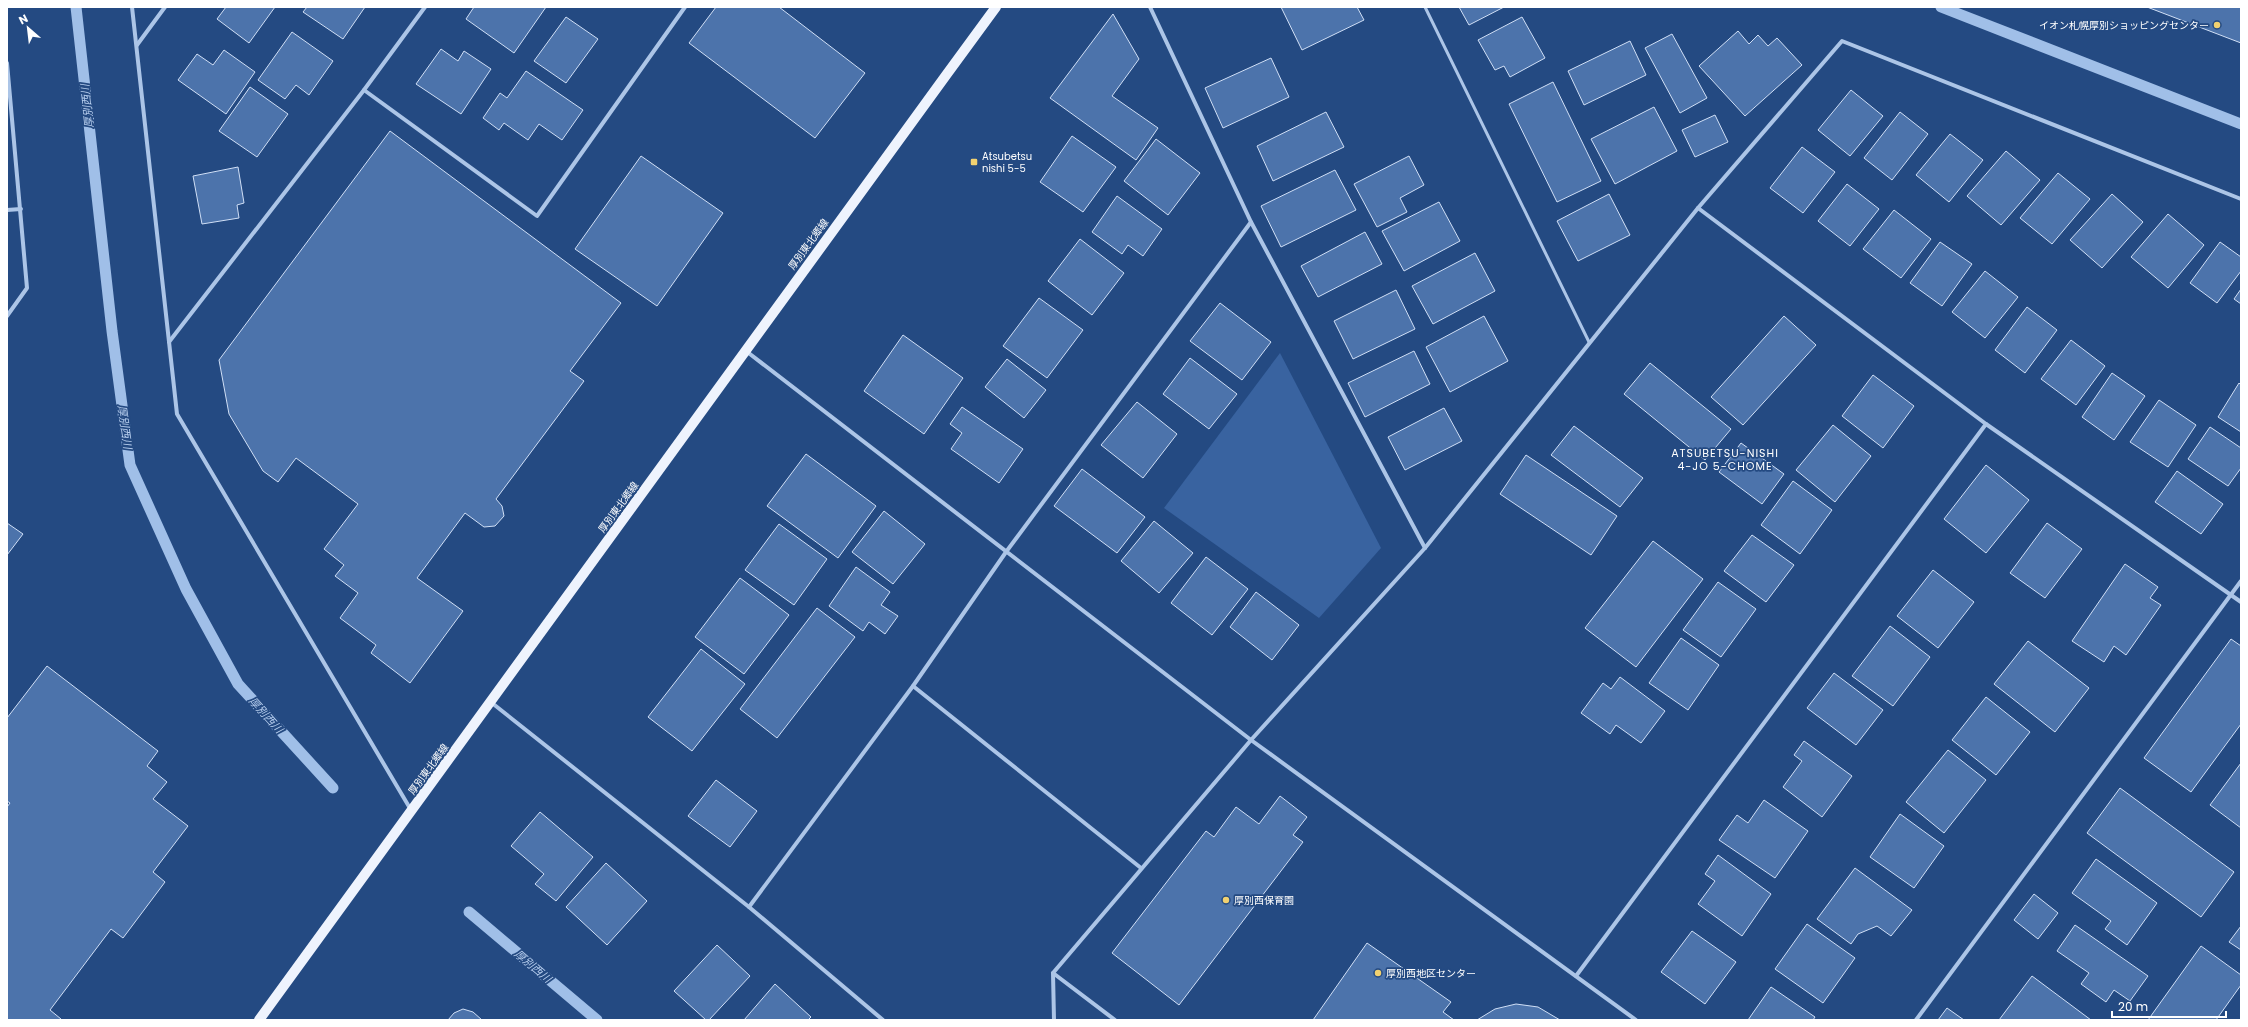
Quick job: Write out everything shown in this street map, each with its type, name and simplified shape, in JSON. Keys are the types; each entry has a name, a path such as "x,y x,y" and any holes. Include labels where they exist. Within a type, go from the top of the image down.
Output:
{"main road":[{"name":"厚別東北郷線","path":"259,1020 492,703 745,350 996,7"}],"street":[{"path":"132,7 177,414 412,812"},
{"path":"137,46 165,7"},
{"path":"168,342 364,90 425,7"},
{"path":"364,90 537,216 685,7"},
{"path":"1150,7 1251,222 1425,548"},
{"path":"1054,1020 1053,973 1251,740 1425,548 1698,208 1842,41 2241,199"},
{"path":"7,63 27,288 7,316"},
{"path":"1698,208 1986,424 2241,602"},
{"path":"7,210 21,209"},
{"path":"749,907 913,686 1006,552 1251,222"},
{"path":"745,350 1251,740 1636,1020"},
{"path":"1576,976 1986,424"},
{"path":"1916,1020 2241,581"},
{"path":"913,686 1141,868"},
{"path":"492,703 749,907 883,1020"},
{"path":"1053,973 1115,1020"}],"lane":[{"path":"1425,7 1590,342"}],"shaded area":[{"path":"1280,353 1381,548 1319,618 1164,508"}],"building":[{"path":"226,7 275,7 249,43 217,19"},
{"path":"307,7 365,7 343,39 303,12"},
{"path":"474,7 546,7 514,53 466,19"},
{"path":"716,7 779,7 865,73 815,138 689,43"},
{"path":"1281,7 1357,7 1364,20 1302,50"},
{"path":"1459,7 1504,7 1469,25"},
{"name":"イオン札幌厚別ショッピングセンター","path":"2147,7 2241,7 2241,43"},
{"path":"1113,14 1139,59 1112,96 1158,128 1136,160 1050,98"},
{"path":"566,17 598,39 566,83 534,61"},
{"path":"1522,17 1545,58 1510,77 1504,66 1495,70 1478,40"},
{"path":"1738,31 1749,44 1758,35 1768,46 1777,38 1802,65 1745,116 1699,66"},
{"path":"292,32 333,61 309,95 296,85 285,99 258,80"},
{"path":"1672,34 1707,98 1680,113 1645,48"},
{"path":"1630,41 1646,75 1584,105 1568,71"},
{"path":"441,49 458,61 464,51 491,69 461,114 416,84"},
{"path":"224,50 255,72 226,114 178,80 197,54 213,65"},
{"path":"1271,58 1289,97 1223,128 1205,88"},
{"path":"526,71 583,110 562,140 539,124 528,140 504,123 499,130 483,118 500,93 507,98"},
{"path":"1553,82 1601,181 1557,202 1509,104"},
{"path":"250,87 288,114 257,157 219,131"},
{"path":"1851,90 1883,116 1850,156 1818,130"},
{"path":"1654,107 1677,151 1615,184 1591,139"},
{"path":"1326,112 1344,147 1273,181 1257,146"},
{"path":"1900,112 1928,134 1892,180 1864,158"},
{"path":"1715,115 1728,142 1695,157 1682,130"},
{"path":"390,131 621,303 570,371 584,381 496,499 502,506 504,516 495,526 484,527 465,513 417,578 463,611 410,683 371,653 376,645 340,618 358,593 335,576 344,565 324,549 358,504 296,458 278,482 263,471 229,414 219,360"},
{"path":"1950,134 1983,160 1949,202 1916,175"},
{"path":"1072,136 1116,167 1083,212 1040,182"},
{"path":"1156,139 1200,173 1168,215 1124,181"},
{"path":"1802,147 1835,172 1803,213 1770,188"},
{"path":"2006,151 2040,180 2001,225 1967,196"},
{"path":"641,156 723,213 657,306 575,249"},
{"path":"1409,156 1424,185 1400,198 1407,212 1377,227 1354,184"},
{"path":"238,167 244,203 237,205 239,218 202,224 193,176"},
{"path":"1335,170 1356,210 1281,247 1261,206"},
{"path":"2058,173 2090,199 2052,244 2020,218"},
{"path":"1847,184 1879,209 1850,246 1818,221"},
{"path":"1609,194 1630,235 1578,261 1557,221"},
{"path":"2112,194 2143,222 2102,268 2070,240"},
{"path":"1117,196 1162,229 1143,256 1128,245 1122,254 1092,232"},
{"path":"1439,202 1460,241 1404,271 1382,231"},
{"path":"1894,210 1931,239 1901,278 1863,249"},
{"path":"2168,214 2204,245 2168,288 2131,257"},
{"path":"1365,232 1382,264 1318,297 1301,266"},
{"path":"1080,239 1124,273 1092,315 1048,281"},
{"path":"1940,242 1972,264 1942,306 1910,283"},
{"path":"2220,242 2241,257 2241,271 2217,303 2190,283"},
{"path":"1475,253 1495,291 1433,324 1412,286"},
{"path":"1985,271 2018,297 1985,338 1952,312"},
{"path":"2241,289 2241,304 2234,299"},
{"path":"1396,290 1415,329 1353,359 1334,321"},
{"path":"1039,298 1083,330 1047,378 1003,346"},
{"path":"1220,303 1271,342 1242,380 1190,341"},
{"path":"2027,307 2057,330 2025,373 1995,350"},
{"path":"1484,316 1508,361 1450,392 1426,347"},
{"path":"1784,316 1816,345 1743,425 1711,397"},
{"path":"903,335 963,378 924,434 864,391"},
{"path":"2071,340 2105,366 2076,405 2041,379"},
{"path":"1414,351 1430,384 1365,417 1348,383"},
{"path":"1190,358 1237,394 1209,429 1163,394"},
{"path":"1007,359 1046,390 1024,418 985,387"},
{"path":"1650,363 1731,429 1705,460 1624,394"},
{"path":"2112,373 2145,396 2114,440 2082,417"},
{"path":"1873,375 1914,406 1883,448 1842,416"},
{"path":"2239,383 2241,385 2241,432 2218,417"},
{"path":"2159,400 2196,425 2168,467 2130,442"},
{"path":"1137,402 1177,434 1143,478 1101,445"},
{"path":"962,407 1023,449 999,483 951,449 962,433 950,424"},
{"path":"1444,408 1462,441 1405,470 1388,437"},
{"path":"1833,425 1871,456 1835,502 1796,470"},
{"path":"1574,426 1643,478 1620,507 1551,455"},
{"path":"2210,427 2241,448 2241,468 2228,486 2188,459"},
{"path":"1741,443 1784,474 1762,504 1719,472"},
{"path":"806,454 876,506 838,558 767,506"},
{"path":"1526,455 1617,516 1591,555 1500,494"},
{"path":"1986,465 2029,500 1986,553 1944,519"},
{"path":"1082,469 1145,517 1117,553 1054,506"},
{"path":"2177,471 2223,504 2201,534 2155,502"},
{"path":"1793,481 1832,510 1800,554 1761,525"},
{"path":"884,511 925,544 893,584 852,552"},
{"path":"1154,521 1193,553 1159,593 1121,561"},
{"path":"7,523 23,534 7,555"},
{"path":"2047,523 2082,549 2045,598 2010,573"},
{"path":"779,524 827,559 794,605 745,570"},
{"path":"1752,535 1794,565 1766,602 1724,571"},
{"path":"1653,541 1703,579 1636,667 1585,628"},
{"path":"1206,557 1248,589 1212,635 1171,603"},
{"path":"2125,564 2158,587 2150,598 2161,605 2126,655 2114,646 2104,662 2072,641"},
{"path":"856,567 890,592 881,605 898,616 885,634 869,622 863,631 829,606"},
{"path":"1933,570 1974,602 1938,648 1897,616"},
{"path":"740,578 789,615 744,674 695,637"},
{"path":"1718,582 1756,609 1721,657 1683,630"},
{"path":"1256,592 1299,625 1272,660 1230,627"},
{"path":"817,608 855,637 777,738 740,709"},
{"path":"1890,626 1930,657 1893,706 1852,676"},
{"path":"1681,638 1719,665 1688,710 1649,683"},
{"path":"2231,639 2241,646 2241,724 2191,792 2144,758"},
{"path":"2028,641 2089,688 2055,732 1994,684"},
{"path":"701,649 745,684 692,751 648,717"},
{"path":"47,666 158,751 147,766 167,782 153,799 188,826 153,872 165,882 123,938 111,929 50,1010 61,1019 7,1020 7,807 10,803 7,801 7,718"},
{"path":"1834,673 1883,710 1856,745 1807,708"},
{"path":"1620,677 1665,711 1641,743 1616,725 1610,734 1581,713 1603,683 1611,689"},
{"path":"1986,697 2030,732 1996,775 1952,740"},
{"path":"1804,741 1852,776 1822,817 1783,787 1802,761 1794,755"},
{"path":"1948,750 1986,780 1944,833 1906,802"},
{"path":"2241,763 2241,828 2210,805"},
{"path":"716,780 757,811 730,847 688,816"},
{"path":"2120,788 2234,872 2201,917 2087,833"},
{"path":"1280,796 1307,817 1293,835 1303,842 1179,1005 1112,953 1206,831 1214,837 1236,807 1259,824"},
{"path":"1764,800 1808,831 1775,878 1719,840 1737,815 1748,823"},
{"path":"540,812 593,857 556,901 535,884 544,874 511,846"},
{"path":"1900,814 1944,846 1914,888 1870,857"},
{"path":"1718,855 1771,894 1742,936 1698,904 1715,881 1705,874"},
{"path":"2096,859 2157,903 2127,945 2105,929 2111,921 2072,893"},
{"path":"606,863 647,901 607,945 566,907"},
{"path":"1855,868 1912,910 1891,936 1877,926 1858,934 1851,944 1817,919"},
{"path":"2034,894 2058,913 2038,939 2014,920"},
{"path":"1807,924 1855,958 1823,1003 1775,969"},
{"path":"2075,925 2148,976 2130,1001 2114,990 2106,1002 2081,984 2089,973 2057,951"},
{"path":"2241,926 2241,950 2229,942"},
{"path":"1692,931 1736,962 1705,1004 1661,972"},
{"name":"厚別西地区センター","path":"1367,943 1451,1002 1443,1012 1454,1020 1313,1020"},
{"path":"717,945 750,976 709,1020 706,1020 674,991"},
{"path":"2201,946 2241,975 2241,985 2216,1020 2148,1020"},
{"path":"2032,976 2091,1020 1999,1020"},
{"path":"775,984 811,1017 808,1020 744,1020"},
{"path":"1771,987 1815,1017 1813,1020 1748,1020"},
{"path":"1516,1004 1538,1007 1560,1020 1477,1020 1495,1009"},
{"path":"1947,1008 1964,1020 1938,1020"},
{"path":"463,1009 473,1012 482,1020 448,1020 454,1013"}],"waterway":[{"name":"厚別西川","path":"76,7 112,331 130,465 186,589 238,684 333,788"},
{"path":"1941,7 2241,124"},
{"name":"厚別西川","path":"469,912 597,1020"}],"place":[{"name":"イオン札幌厚別ショッピングセンター","path":"2217,25"},
{"name":"Atsubetsu nishi 5-5","path":"974,162"},
{"name":"厚別西保育園","path":"1226,900"},
{"name":"厚別西地区センター","path":"1378,973"}],"district":[{"name":"ATSUBETSU-NISHI 4-JO 5-CHOME","path":"1725,459"}]}
